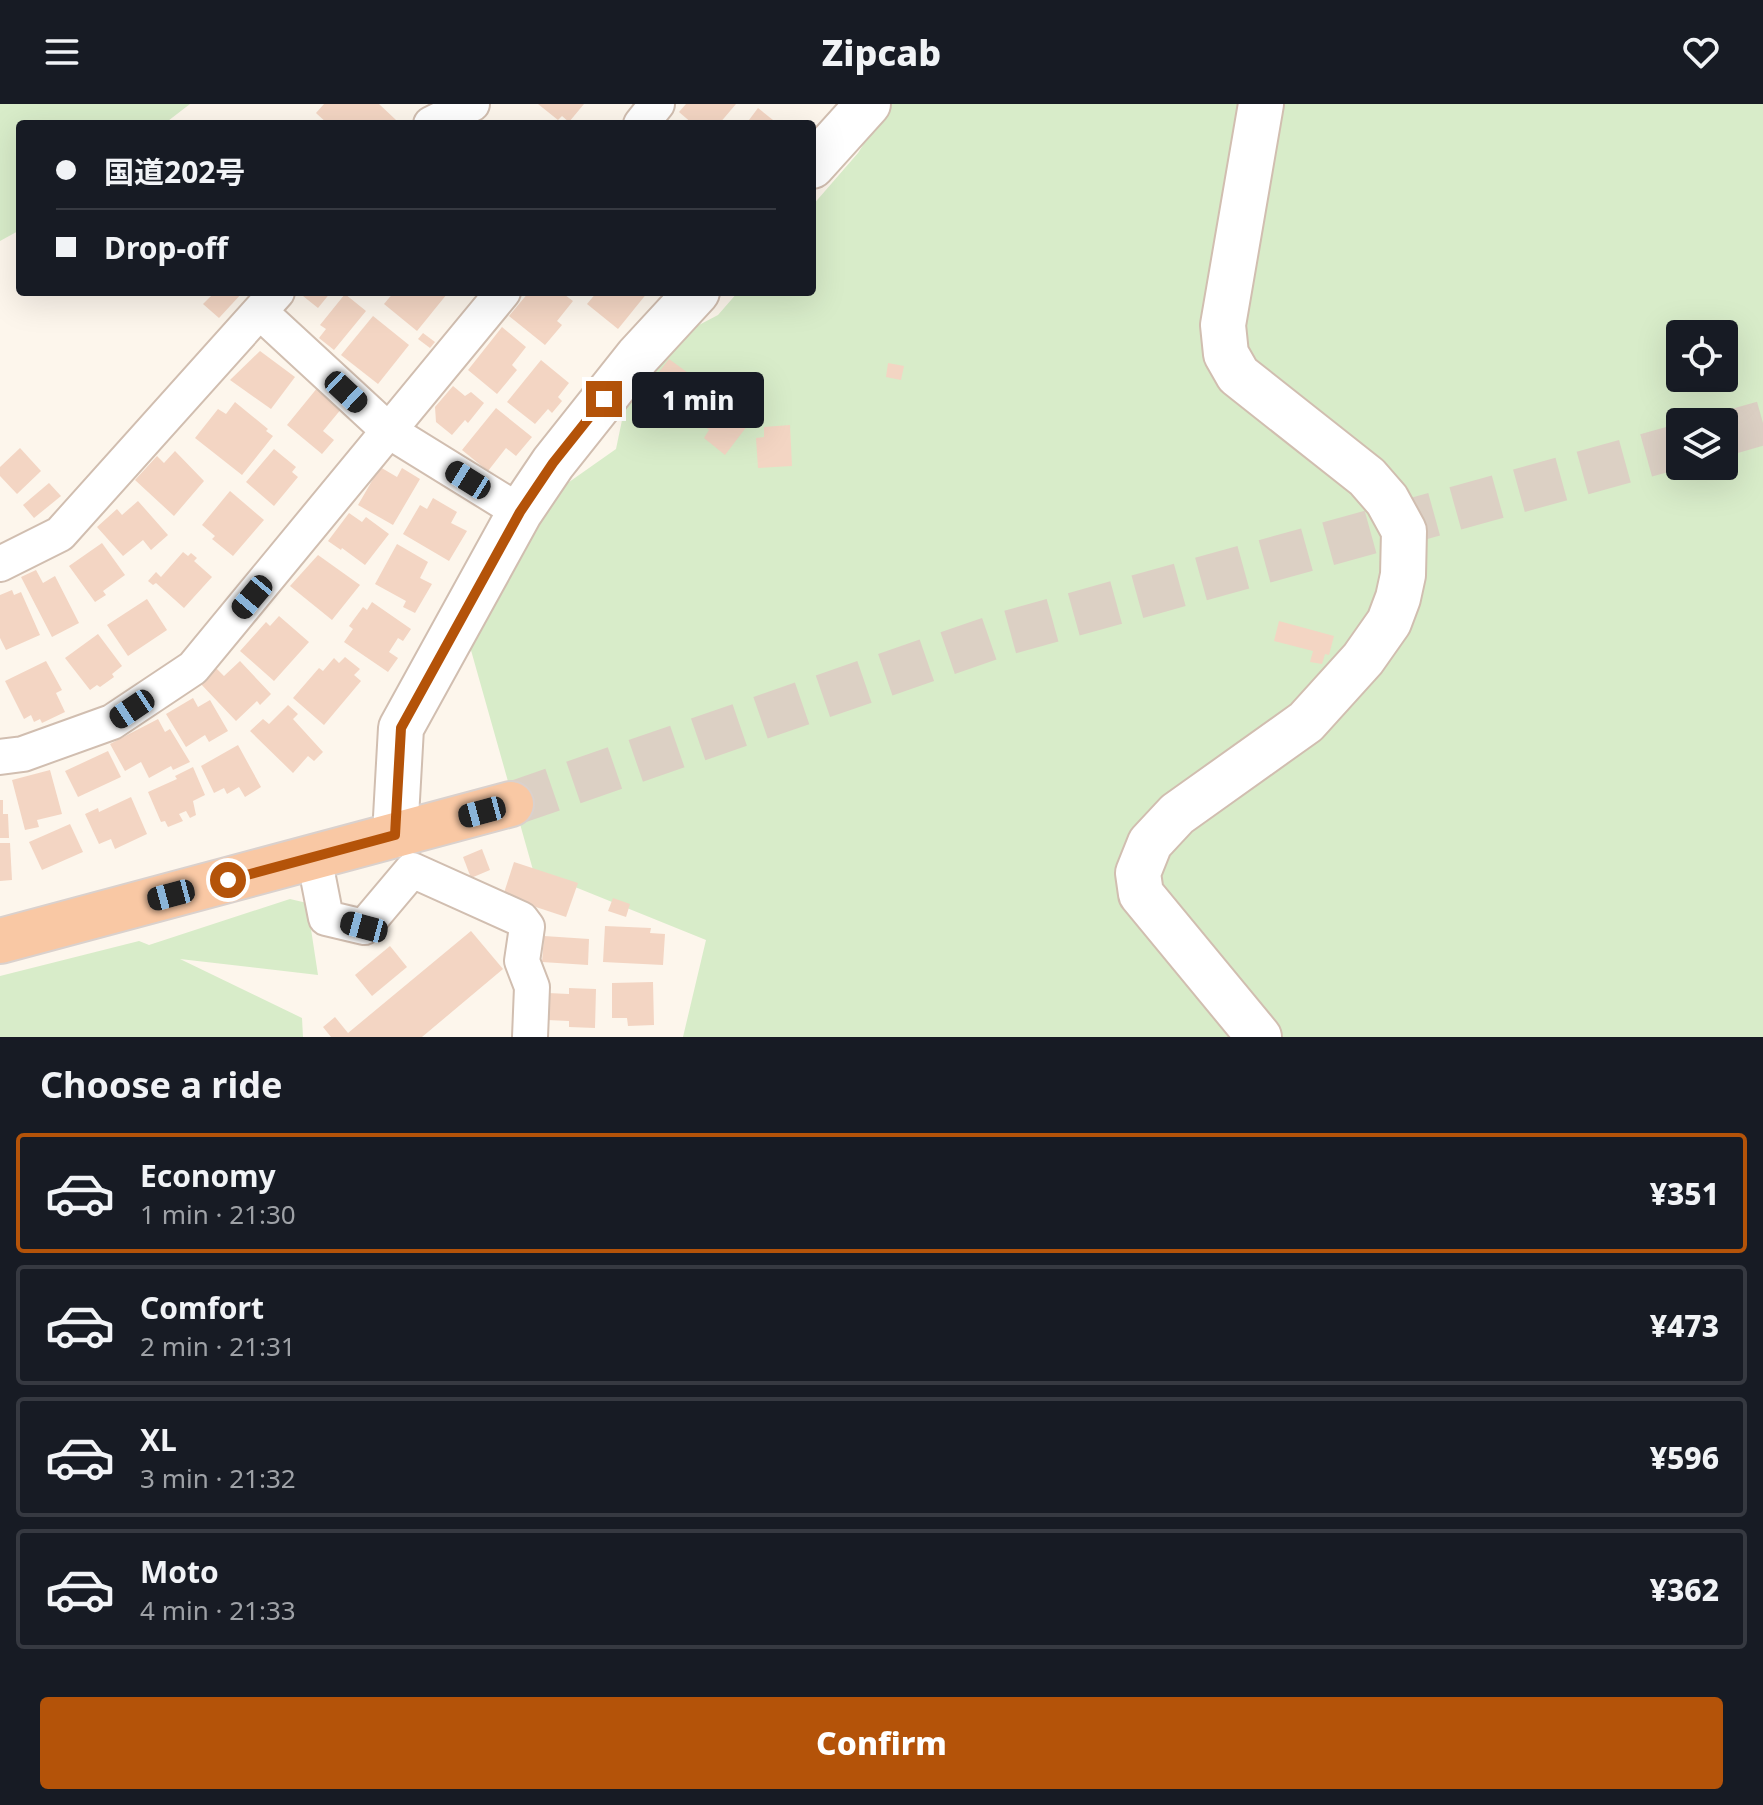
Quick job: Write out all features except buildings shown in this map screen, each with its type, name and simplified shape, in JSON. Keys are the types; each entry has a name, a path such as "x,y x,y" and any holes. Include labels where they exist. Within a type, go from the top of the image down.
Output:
{"highway":[{"path":"0,941 511,804"}],"street":[{"path":"439,120 472,104"},
{"path":"644,120 657,104"},
{"path":"816,162 868,104"},
{"path":"1259,1037 1141,894 1138,873 1150,843 1177,814 1306,722 1363,659 1389,622 1398,598 1403,575 1404,531 1387,500 1367,477 1238,375 1226,354 1223,325 1261,104"},
{"path":"0,757 23,754 112,722 193,668 500,296"},
{"path":"395,835 401,728 520,512 553,463 638,356 693,296"},
{"path":"0,564 60,534 268,302 389,431 520,512"},
{"path":"314,857 326,918 364,927 412,870 521,919 527,927 522,961 532,987 530,1037"}],"green space":[{"path":"0,104 190,104 169,120 16,120 16,232 0,241"},
{"path":"889,104 1763,104 1763,1037 683,1037 706,940 533,870 465,629 525,513 616,449 632,372 676,337 718,315 735,296 816,296 816,201 858,153"},
{"path":"290,899 307,903 318,975 180,959 302,1018 303,1037 0,1037 0,976 139,941 149,945"}],"tunnel":[{"path":"1738,430 1763,423"},
{"path":"511,804 1003,634 1666,450"}],"route":[{"path":"228,880 395,835 401,728 520,512 553,463 604,399"}]}
